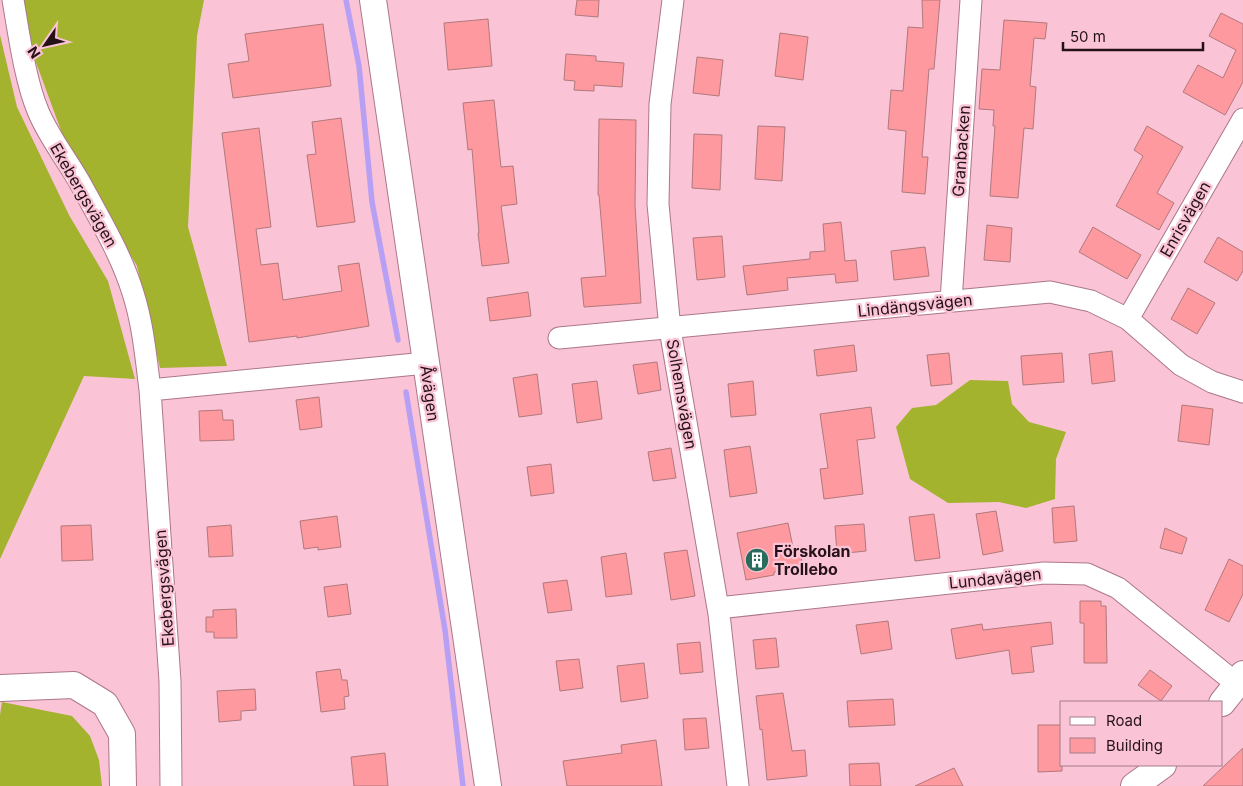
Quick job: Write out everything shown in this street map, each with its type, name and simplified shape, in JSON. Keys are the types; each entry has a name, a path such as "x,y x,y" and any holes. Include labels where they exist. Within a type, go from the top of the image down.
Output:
{"street":[{"name":"Ekebergsvägen","path":"12,0 37,110 49,134 84,188 122,263 140,318 150,390 170,681 170,786"},
{"name":"Åvägen","path":"373,0 407,245 488,786"},
{"name":"Solhemsvägen","path":"673,0 660,104 658,204 670,328 718,608 738,786"},
{"name":"Granbacken","path":"951,301 971,0"},
{"name":"Enrisvägen","path":"1128,320 1243,119"},
{"name":"Lindängsvägen","path":"560,338 1050,292 1091,301 1128,320 1181,365 1212,382 1243,392"},
{"path":"150,390 426,363"},
{"name":"Lundavägen","path":"718,608 1044,572 1087,574 1118,588 1234,687"},
{"path":"0,688 74,685 105,704 122,734 123,786"},
{"path":"1134,786 1162,766"}],"green space":[{"path":"23,0 204,0 197,36 188,227 227,366 160,368 137,266 70,155 34,57"},
{"path":"0,35 17,107 69,215 108,281 135,379 84,376 0,559"},
{"path":"970,380 1008,381 1012,404 1029,422 1066,432 1056,459 1055,499 1026,508 999,502 948,503 910,479 896,427 912,408 936,405"},
{"path":"2,702 72,716 90,736 99,760 102,786 0,786 0,715"}],"building":[{"path":"577,0 599,0 598,17 575,15"},
{"path":"922,0 940,0 934,69 929,69 922,157 928,157 925,194 902,192 906,131 888,129 891,90 903,91 908,27 923,28"},
{"path":"1221,13 1243,24 1243,82 1225,115 1183,92 1198,65 1223,78 1236,50 1209,36"},
{"path":"488,19 492,66 448,70 444,23"},
{"path":"1004,20 1047,23 1045,39 1034,38 1030,86 1036,87 1033,129 1024,128 1018,198 990,196 995,126 993,126 994,110 979,109 982,69 1000,70"},
{"path":"323,24 331,86 233,98 228,64 249,61 245,34"},
{"path":"780,33 808,37 803,80 775,76"},
{"path":"566,54 596,56 596,61 624,63 622,87 594,85 594,91 574,90 575,81 564,80"},
{"path":"697,57 723,60 719,96 693,93"},
{"path":"494,100 501,167 513,166 517,204 501,206 509,263 482,266 472,149 468,150 463,103"},
{"path":"341,118 355,222 317,227 307,155 316,154 312,122"},
{"path":"599,119 636,120 635,205 641,303 584,307 581,278 606,276 598,195"},
{"path":"758,126 785,127 782,181 755,179"},
{"path":"1147,126 1183,147 1157,193 1174,203 1159,230 1116,206 1143,156 1134,150"},
{"path":"259,128 271,227 256,229 261,265 278,263 283,300 342,291 338,266 359,263 369,326 297,338 297,336 249,342 222,133"},
{"path":"694,134 722,135 720,190 692,188"},
{"path":"841,222 845,261 856,260 858,281 836,283 835,274 787,278 788,290 747,295 743,266 810,259 810,252 825,251 823,224"},
{"path":"987,225 1012,228 1010,262 984,260"},
{"path":"1093,227 1141,255 1127,279 1079,252"},
{"path":"722,236 725,277 697,280 693,238"},
{"path":"1218,237 1243,252 1243,271 1237,281 1204,262"},
{"path":"925,247 929,276 894,280 891,251"},
{"path":"1188,288 1215,303 1197,334 1171,319"},
{"path":"528,292 531,316 490,321 487,298"},
{"path":"854,345 857,371 817,376 814,350"},
{"path":"1112,351 1115,381 1092,384 1089,354"},
{"path":"949,353 952,384 931,386 927,355"},
{"path":"1062,353 1064,382 1023,385 1021,356"},
{"path":"657,362 661,390 638,394 633,365"},
{"path":"537,374 542,414 519,417 513,378"},
{"path":"597,381 602,419 577,423 572,384"},
{"path":"753,381 756,415 731,417 728,384"},
{"path":"319,397 322,427 300,430 296,400"},
{"path":"1182,405 1213,409 1209,445 1178,441"},
{"path":"871,407 875,438 857,440 863,494 824,499 820,469 828,468 820,414"},
{"path":"222,410 223,420 233,420 234,440 200,441 199,411"},
{"path":"750,446 757,493 730,497 724,450"},
{"path":"671,448 676,478 653,481 648,452"},
{"path":"551,464 554,493 531,496 527,467"},
{"path":"1074,506 1077,541 1054,543 1052,508"},
{"path":"996,511 1003,551 983,555 976,514"},
{"path":"934,514 940,558 915,561 909,517"},
{"path":"337,516 341,547 318,550 318,547 304,549 300,521"},
{"name":"Förskolan Trollebo","path":"788,523 793,547 799,546 803,568 774,572 774,575 746,580 737,533"},
{"path":"864,524 866,551 837,554 835,526"},
{"path":"91,525 93,560 62,561 61,526"},
{"path":"231,525 233,556 209,557 207,527"},
{"path":"1165,528 1187,538 1182,554 1160,548"},
{"path":"687,550 695,596 671,600 664,553"},
{"path":"626,553 632,594 606,597 601,557"},
{"path":"1229,559 1243,566 1243,594 1229,622 1205,610"},
{"path":"567,580 572,610 548,613 543,583"},
{"path":"347,584 351,614 328,617 324,587"},
{"path":"1080,601 1101,601 1101,606 1106,606 1107,663 1084,663 1084,623 1080,623"},
{"path":"236,609 237,638 214,638 214,632 206,632 206,617 213,617 213,610"},
{"path":"888,621 892,649 861,654 856,625"},
{"path":"1051,622 1053,644 1031,647 1034,672 1012,674 1009,650 956,659 951,629 982,624 983,630"},
{"path":"776,638 779,667 756,669 753,640"},
{"path":"700,642 703,672 680,674 677,644"},
{"path":"579,659 583,688 560,691 556,661"},
{"path":"644,663 648,698 621,702 617,666"},
{"path":"340,669 342,680 347,680 349,696 344,697 345,709 321,712 316,672"},
{"path":"1150,670 1172,686 1161,701 1138,685"},
{"path":"255,689 256,710 241,711 241,720 219,722 217,691"},
{"path":"783,693 792,751 805,750 807,776 767,780 762,729 760,730 756,696"},
{"path":"893,699 895,725 849,727 847,701"},
{"path":"706,718 709,748 685,750 683,719"},
{"path":"1038,725 1060,725 1060,766 1062,766 1062,771 1038,772"},
{"path":"656,740 662,786 567,786 563,761 622,753 621,745"},
{"path":"1243,748 1243,786 1203,786"},
{"path":"385,753 388,786 354,786 351,757"},
{"path":"879,763 881,786 850,786 849,764"},
{"path":"954,768 963,786 915,786"}],"waterway":[{"path":"346,0 359,66 372,202 398,340"},
{"path":"406,392 445,630 463,786"}],"place":[{"name":"Förskolan Trollebo","path":"757,560"}]}
